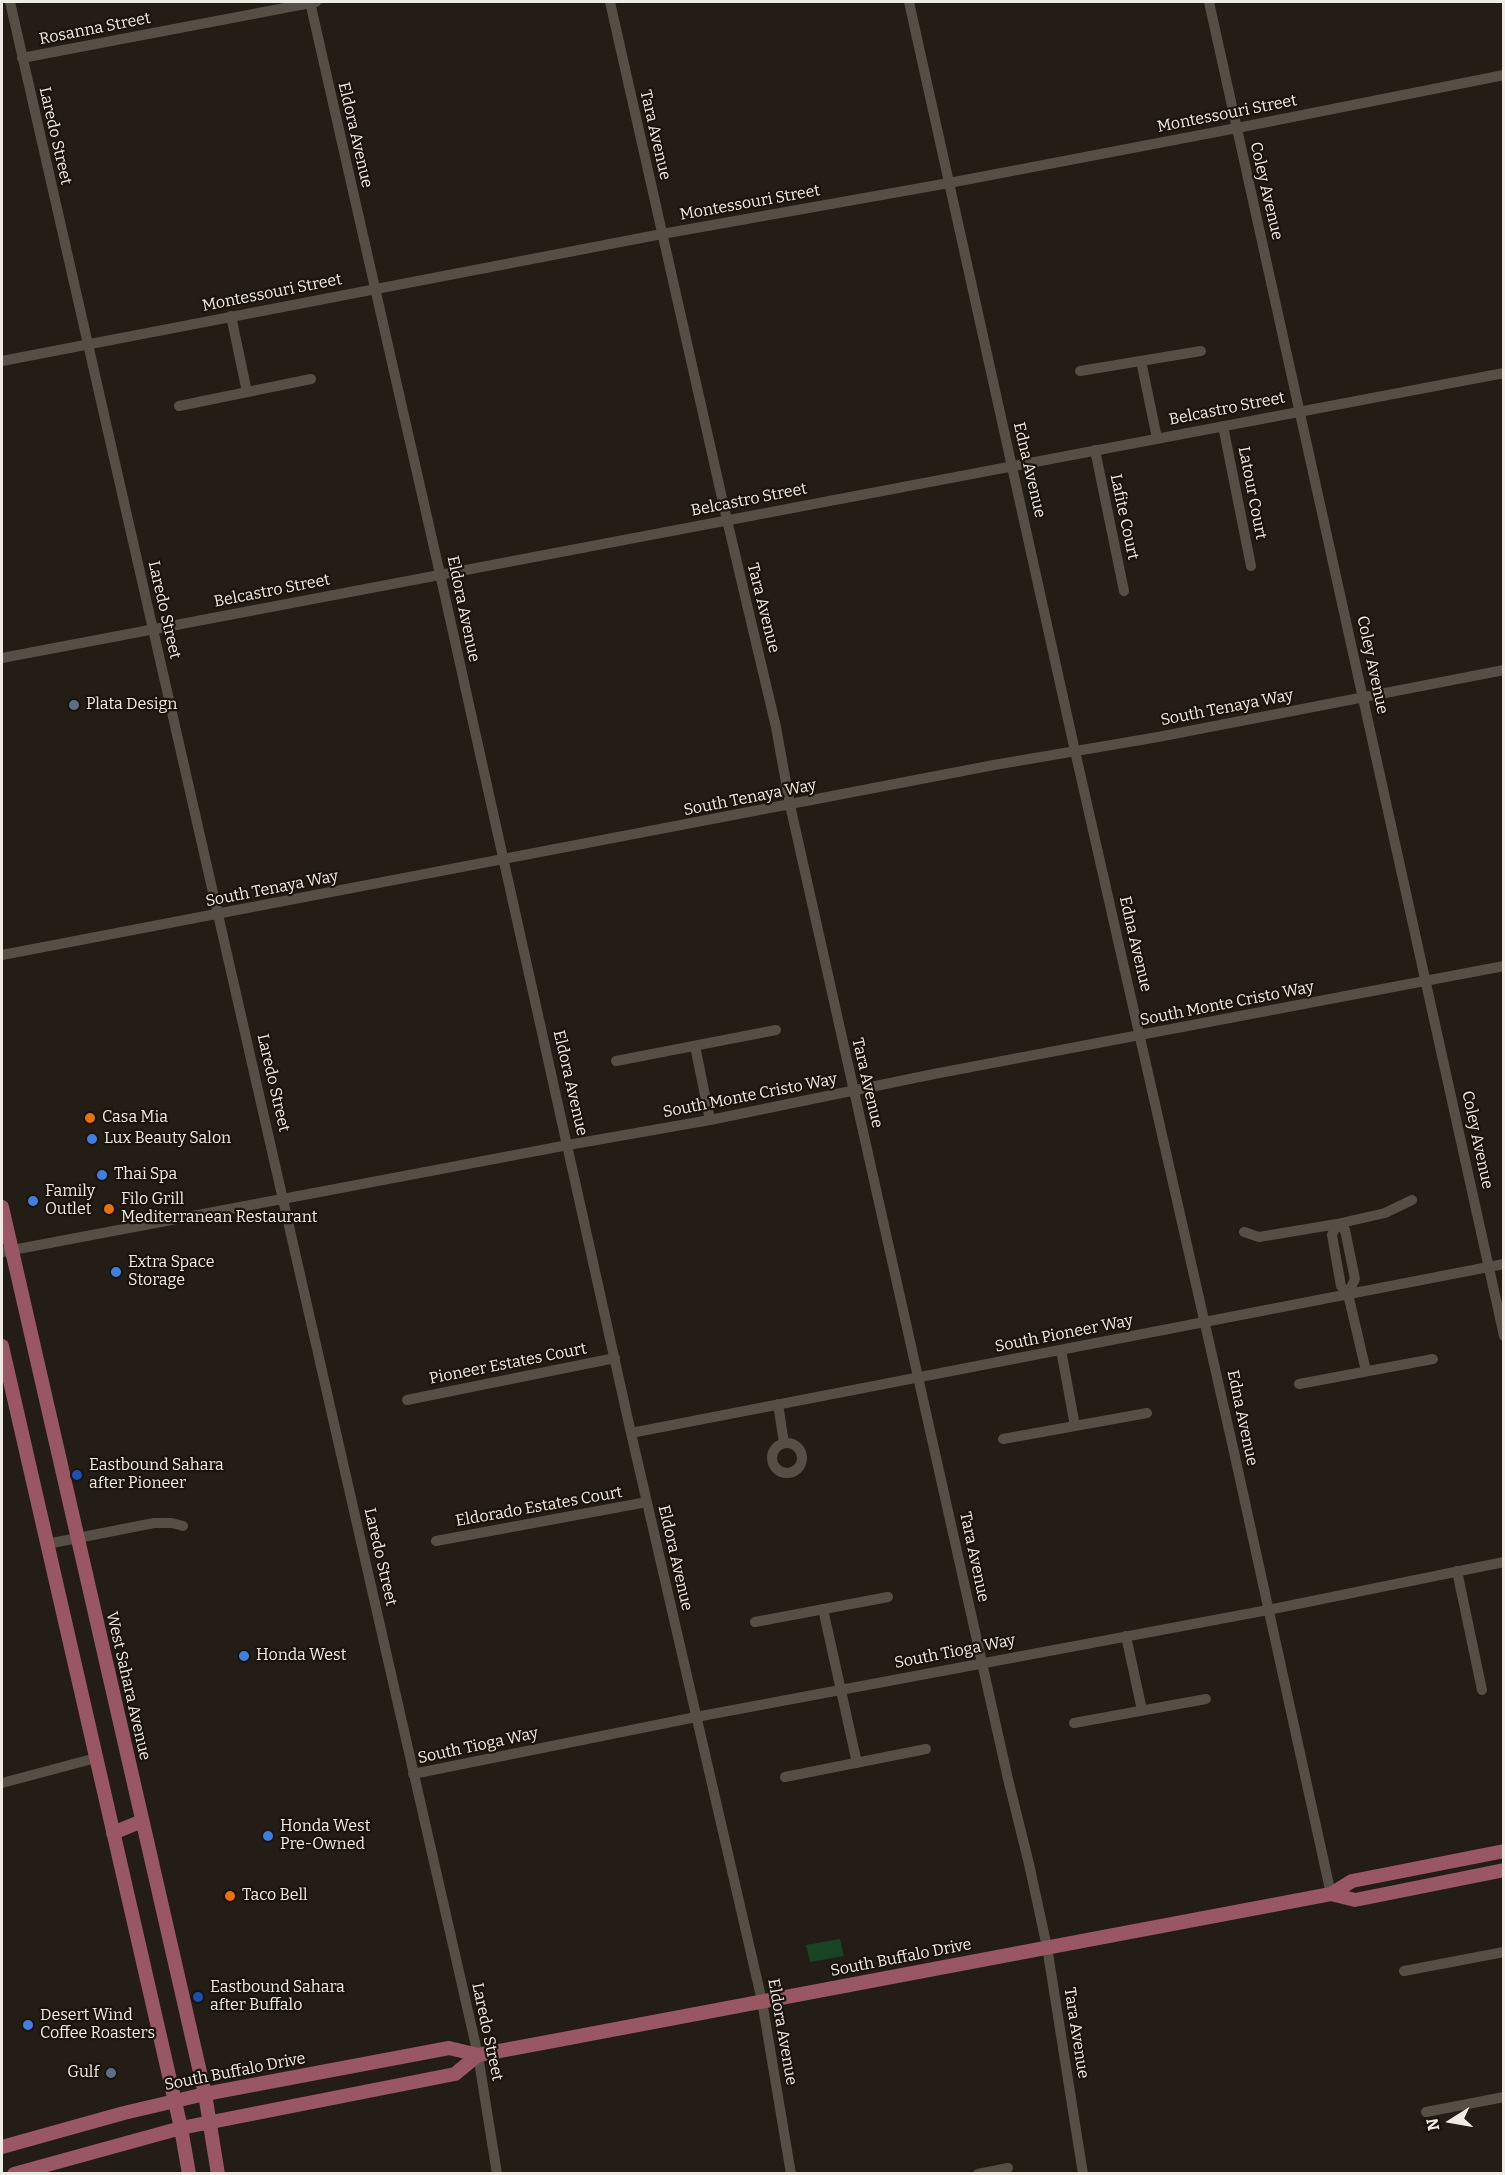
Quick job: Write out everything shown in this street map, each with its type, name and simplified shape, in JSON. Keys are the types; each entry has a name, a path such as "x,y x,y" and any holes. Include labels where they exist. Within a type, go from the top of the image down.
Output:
{"main road":[{"name":"West Sahara Avenue","path":"2,1208 7,1251 77,1538 205,2094 218,2174"},
{"path":"2,1346 175,2100 189,2174"},
{"path":"113,1833 142,1821"},
{"name":"South Buffalo Drive","path":"2,2148 175,2100 205,2094 449,2048 478,2055 1331,1894 1352,1881 1503,1851"},
{"name":"South Buffalo Drive","path":"1331,1894 1355,1900 1503,1870"},
{"name":"South Buffalo Drive","path":"14,2174 181,2128 455,2074 478,2055"}],"street":[{"name":"Laredo Street","path":"10,2 478,2055 497,2174"},
{"name":"Rosanna Street","path":"22,58 312,2"},
{"name":"Eldora Avenue","path":"312,2 631,1432 762,2001 791,2174"},
{"name":"Tara Avenue","path":"610,2 726,520 776,727 790,805 1047,1947 1083,2174"},
{"name":"Edna Avenue","path":"909,2 1331,1894"},
{"name":"Coley Avenue","path":"1209,2 1427,981 1503,1336"},
{"name":"Montessouri Street","path":"2,362 231,316 662,234 949,183 1503,75"},
{"path":"231,316 247,392"},
{"path":"1080,371 1201,351"},
{"path":"1141,361 1157,438"},
{"name":"Belcastro Street","path":"2,658 1503,374"},
{"path":"179,406 311,379"},
{"name":"Latour Court","path":"1223,426 1251,566"},
{"name":"Lafite Court","path":"1095,450 1124,591"},
{"name":"South Tenaya Way","path":"2,956 1503,670"},
{"name":"South Monte Cristo Way","path":"7,1251 710,1120 945,1072 1503,966"},
{"path":"616,1061 776,1030"},
{"path":"695,1046 710,1120"},
{"path":"1244,1232 1259,1237 1337,1224 1385,1213 1412,1200"},
{"path":"1337,1224 1345,1230 1355,1279 1348,1294 1366,1371"},
{"name":"South Pioneer Way","path":"631,1432 1503,1264"},
{"path":"1061,1350 1075,1426"},
{"name":"Pioneer Estates Court","path":"407,1400 615,1358"},
{"path":"1299,1384 1433,1359"},
{"path":"778,1404 784,1443"},
{"path":"1004,1439 1147,1413"},
{"name":"Eldorado Estates Court","path":"435,1541 647,1502"},
{"path":"47,1544 154,1522 183,1526"},
{"name":"South Tioga Way","path":"413,1774 840,1689 1268,1610 1503,1562"},
{"path":"1457,1571 1482,1690"},
{"path":"755,1622 888,1597"},
{"path":"823,1609 857,1763"},
{"path":"1126,1636 1142,1710"},
{"path":"1074,1723 1206,1699"},
{"path":"785,1777 926,1749"},
{"path":"2,1783 96,1758"},
{"path":"1404,1971 1503,1952"},
{"path":"1426,2112 1503,2097"},
{"path":"978,2174 1008,2168"}],"green space":[{"path":"840,1939 844,1956 810,1962 806,1945"}],"place":[{"name":"Plata Design","path":"74,705"},
{"name":"Casa Mia","path":"90,1118"},
{"name":"Lux Beauty Salon","path":"92,1139"},
{"name":"Thai Spa","path":"102,1175"},
{"name":"Family Outlet","path":"33,1201"},
{"name":"Filo Grill Mediterranean Restaurant","path":"109,1209"},
{"name":"Extra Space Storage","path":"116,1272"},
{"name":"Eastbound Sahara after Pioneer","path":"77,1475"},
{"name":"Honda West","path":"244,1656"},
{"name":"Honda West Pre-Owned","path":"268,1836"},
{"name":"Taco Bell","path":"230,1896"},
{"name":"Eastbound Sahara after Buffalo","path":"198,1997"},
{"name":"Desert Wind Coffee Roasters","path":"28,2025"},
{"name":"Gulf","path":"111,2073"}]}
